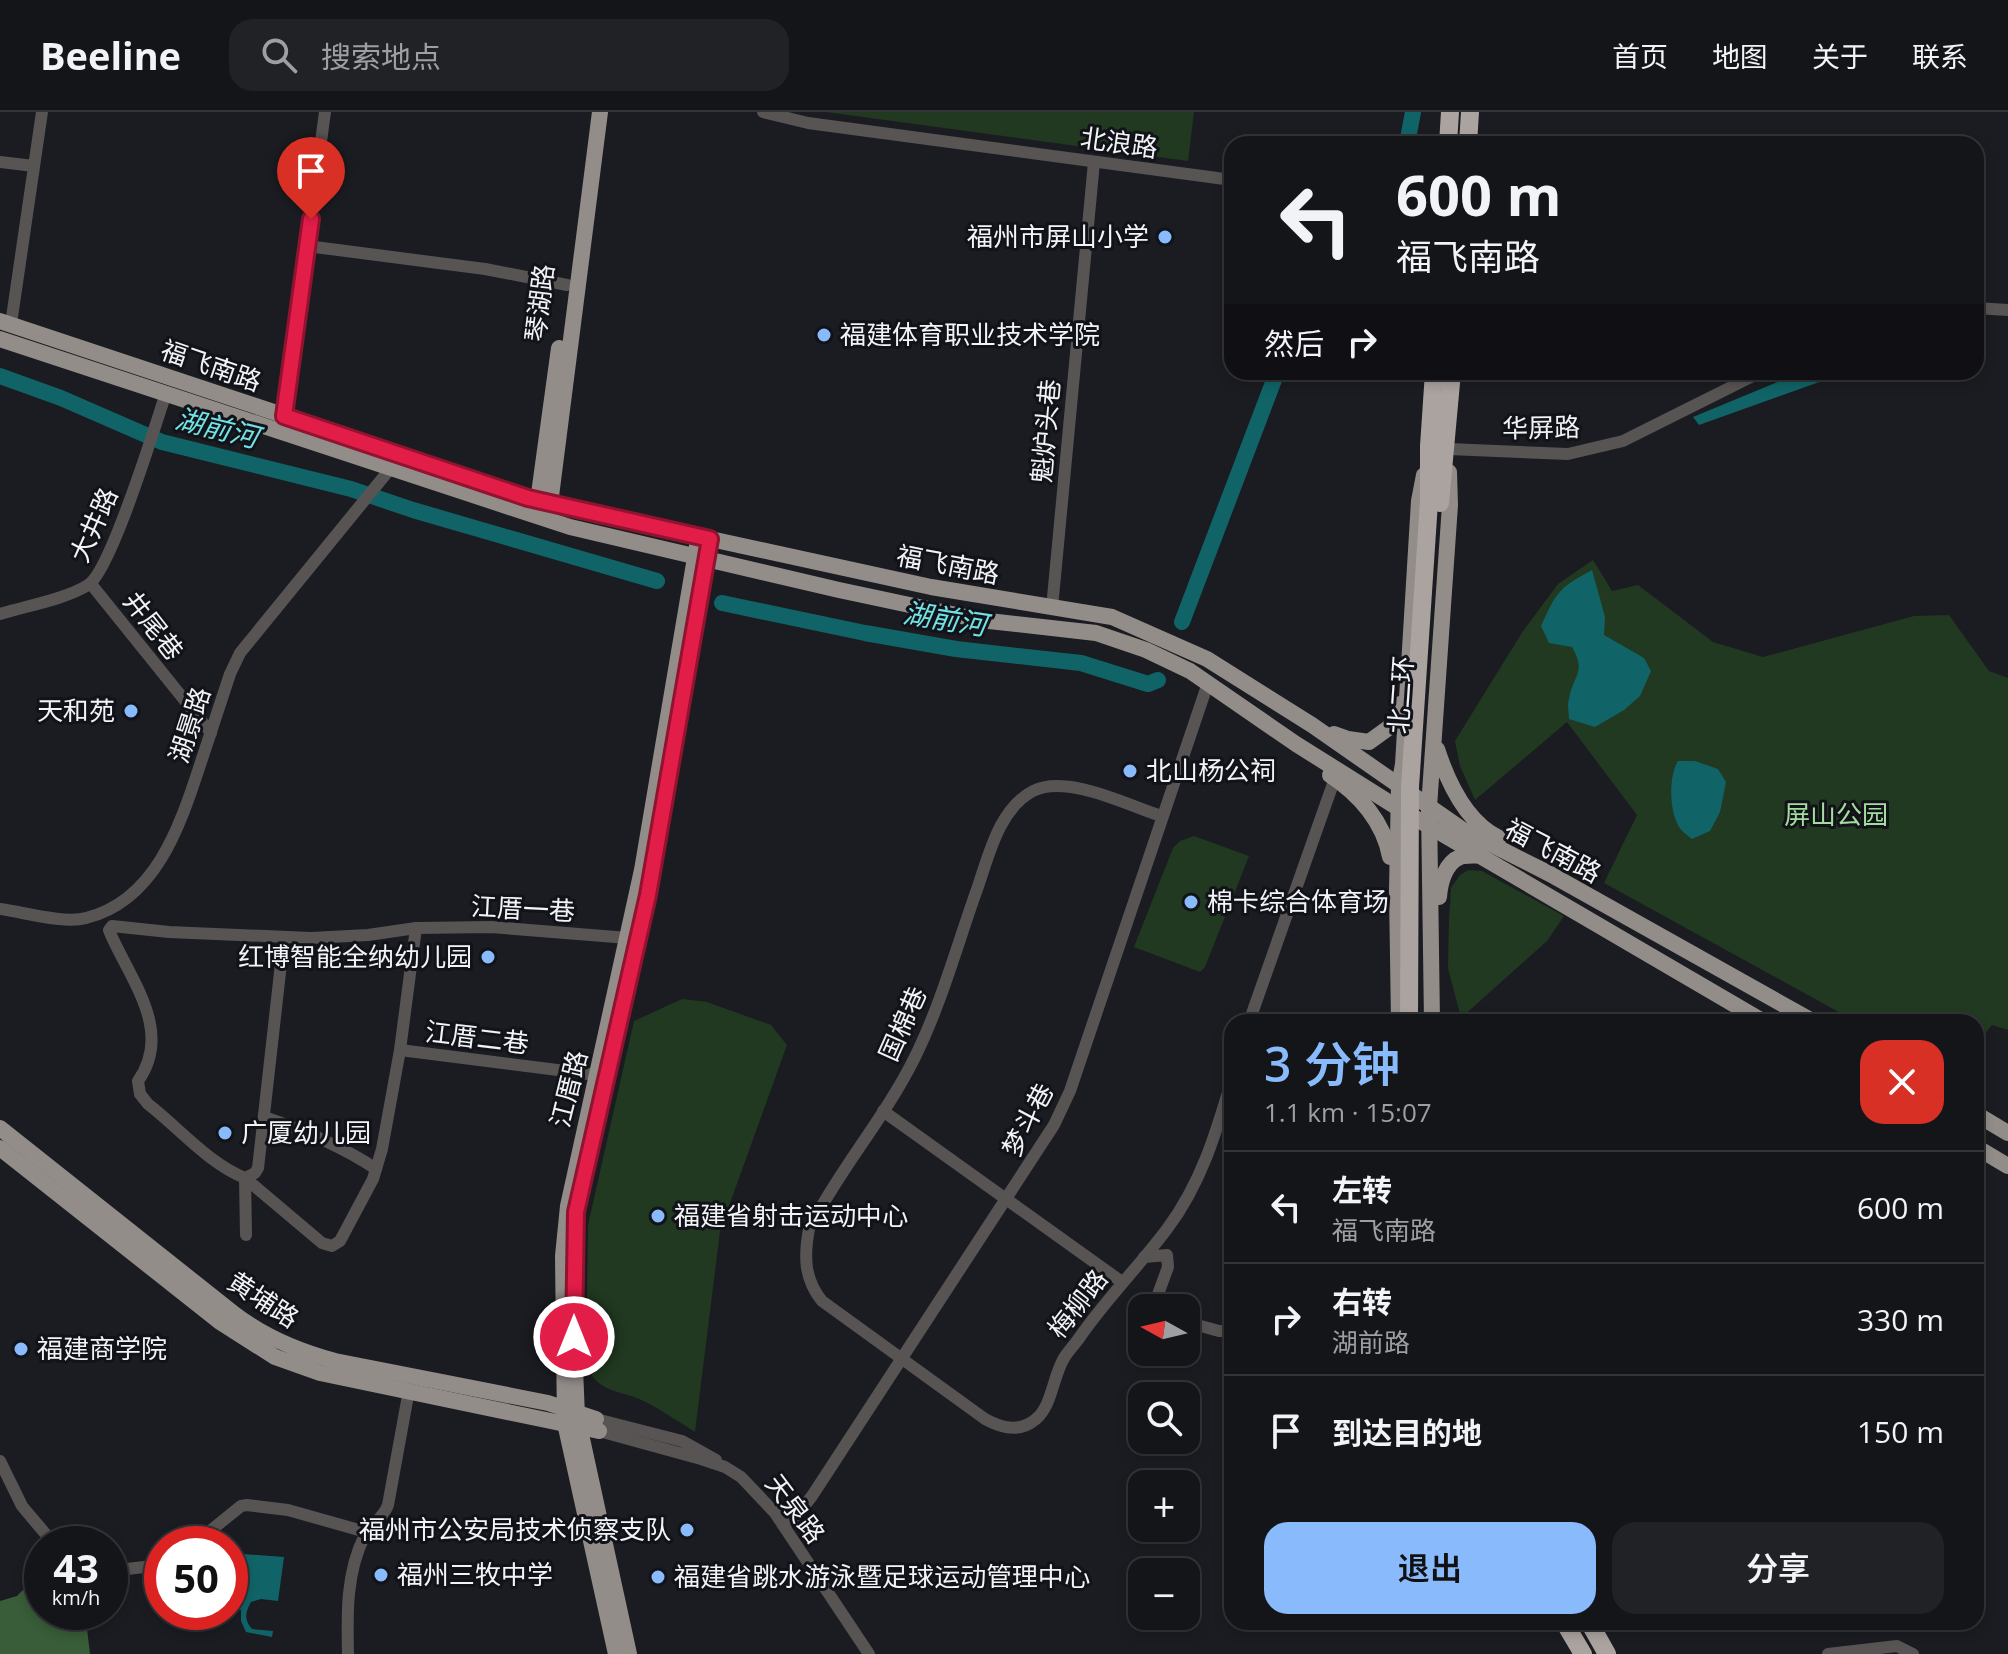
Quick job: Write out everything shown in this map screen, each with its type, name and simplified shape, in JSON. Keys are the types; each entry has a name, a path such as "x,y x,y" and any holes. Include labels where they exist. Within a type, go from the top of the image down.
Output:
{"highway":[{"path":"1448,136 1450,112"},
{"path":"1468,136 1470,112"},
{"name":"北二环","path":"1429,1014 1421,788 1435,502 1429,446 1433,380"},
{"name":"北二环","path":"1409,1014 1410,787 1435,502 1448,430 1451,380"},
{"path":"1569,1630 1583,1654"},
{"path":"1594,1630 1607,1654"}],"main road":[{"name":"琴湖路","path":"544,502 567,285 590,112"},
{"path":"544,502 600,112"},
{"name":"福飞南路","path":"6,322 544,502 931,587 1112,617 1187,648 1312,725 1476,837 1800,1014"},
{"name":"福飞南路","path":"0,339 570,527 980,620 1096,633 1146,650 1190,671 1296,744 1398,808 1750,1014"},
{"path":"1429,1014 1429,807 1450,505 1448,430"},
{"path":"1399,1014 1399,786 1412,636 1419,501 1429,446"},
{"name":"江厝路","path":"616,1654 571,1417 564,1235 575,1168 628,938 705,538"},
{"name":"江厝路","path":"629,1654 571,1417 576,1212 648,895 701,557"},
{"path":"1312,725 1348,739 1369,742 1398,721 1412,636"},
{"path":"1208,683 1277,741 1335,778 1354,795 1386,835 1397,891"},
{"path":"1407,688 1437,691"},
{"path":"1433,739 1457,795 1484,831 1563,871 1572,887"},
{"path":"1431,1014 1438,1000 1439,988 1440,882 1450,865 1460,857 1481,855"},
{"path":"1398,942 1431,941"},
{"path":"1984,1119 2008,1133"},
{"name":"黄埔路","path":"0,1128 233,1313 273,1339 335,1361 597,1425"},
{"name":"黄埔路","path":"0,1148 220,1322 260,1349 305,1369 571,1417"},
{"path":"1984,1152 2008,1166"}],"street":[{"path":"6,322 42,112"},
{"path":"284,416 325,112"},
{"name":"北浪路","path":"763,112 808,123 1224,179"},
{"path":"0,162 34,166"},
{"name":"魁炉头巷","path":"1052,608 1094,162"},
{"path":"307,246 485,269 567,285"},
{"path":"1984,308 2008,310"},
{"name":"华屏路","path":"1449,449 1568,454 1623,441 1745,380"},
{"name":"大井路","path":"0,614 91,584 120,524 166,393"},
{"name":"湖景路","path":"0,909 80,919 126,900 147,877 177,832 240,653 390,469"},
{"name":"井尾巷","path":"91,584 211,733"},
{"name":"梦斗巷","path":"783,1525 805,1507 1046,1140 1070,1091 1208,683"},
{"path":"1252,1014 1335,778"},
{"name":"国棉巷","path":"900,1359 822,1301 812,1289 805,1251 809,1229 915,1058 937,1008 992,848 1010,810 1033,791 1058,785 1161,816"},
{"name":"江厝一巷","path":"245,1178 207,1154 140,1094 138,1081 147,1068 153,1042 151,1019 109,930 115,925 169,932 284,937 368,935 416,928 491,927 628,938"},
{"path":"245,1178 322,1243 332,1246 347,1232 382,1149 400,1050 416,928"},
{"path":"245,1178 258,1168 284,937"},
{"name":"江厝二巷","path":"400,1050 597,1075"},
{"name":"梅柳路","path":"900,1359 994,1424 1012,1428 1038,1419 1064,1358 1167,1229 1189,1196 1203,1169 1224,1104"},
{"path":"883,1111 1122,1282"},
{"path":"264,1117 316,1137 376,1169"},
{"path":"245,1178 246,1235"},
{"path":"1144,1257 1167,1255 1168,1267 1158,1294"},
{"path":"1200,1326 1224,1331"},
{"path":"348,1654 347,1609 351,1576 366,1532 381,1519 388,1505 409,1390"},
{"name":"天泉路","path":"597,1425 725,1467 757,1492 783,1525 869,1654"},
{"path":"0,1461 22,1506 39,1526"},
{"path":"216,1526 241,1506 247,1505 288,1510 366,1532"},
{"path":"1828,1654 1897,1646 1913,1654"}],"green space":[{"path":"826,112 1194,112 1188,161"},
{"name":"屏山公园","path":"1593,560 1612,591 1638,585 1713,642 1763,657 1914,616 1949,615 1989,671 2008,678 2008,1030 1992,1025 1984,1035 1984,1014 1842,1014 1604,883 1637,815 1567,722 1475,800 1460,766 1455,741 1523,631 1558,584"},
{"name":"棉卡综合体育场","path":"1194,836 1249,856 1205,967 1200,972 1134,947 1173,848 1180,841"},
{"path":"1468,870 1482,871 1564,916 1547,941 1465,1014 1460,1014 1448,968 1451,888"},
{"name":"福建省射击运动中心","path":"682,999 707,1002 771,1025 787,1045 720,1231 695,1432 646,1402 602,1386 586,1362 588,1225 634,1021"},
{"path":"24,1589 24,1630 87,1630 90,1654 0,1654 0,1601 17,1596"}],"water":[{"path":"1783,380 1825,380 1699,425 1693,417"},
{"path":"1592,570 1605,617 1604,635 1644,658 1651,671 1640,696 1624,710 1595,727 1569,719 1568,701 1579,669 1576,656 1572,647 1549,643 1541,626 1559,592"},
{"path":"1678,761 1695,761 1718,769 1726,782 1720,812 1710,831 1692,839 1679,827 1673,810 1672,783"},
{"path":"248,1554 284,1557 278,1601 261,1599 251,1602 248,1610"},
{"path":"248,1622 252,1629 273,1631 272,1637 246,1632"}],"waterway":[{"name":"湖前河","path":"1408,136 1413,112"},
{"name":"湖前河","path":"0,376 61,398 162,442 351,489 657,581"},
{"name":"湖前河","path":"1182,622 1274,380"},
{"name":"湖前河","path":"722,603 956,649 1081,663 1148,684 1158,680"}],"place":[{"name":"福州市屏山小学","path":"1165,237"},
{"name":"福建体育职业技术学院","path":"824,335"},
{"name":"天和苑","path":"131,711"},
{"name":"北山杨公祠","path":"1130,771"},
{"name":"棉卡综合体育场","path":"1191,902"},
{"name":"红博智能全纳幼儿园","path":"488,957"},
{"name":"广厦幼儿园","path":"225,1133"},
{"name":"福建省射击运动中心","path":"658,1216"},
{"name":"福建商学院","path":"21,1349"},
{"name":"福州市公安局技术侦察支队","path":"687,1530"},
{"name":"福州三牧中学","path":"381,1575"},
{"name":"福建省跳水游泳暨足球运动管理中心","path":"658,1577"}],"route":[{"path":"311,219 284,416 528,498 710,539 663,820 627,994 576,1212 574,1337"}]}
